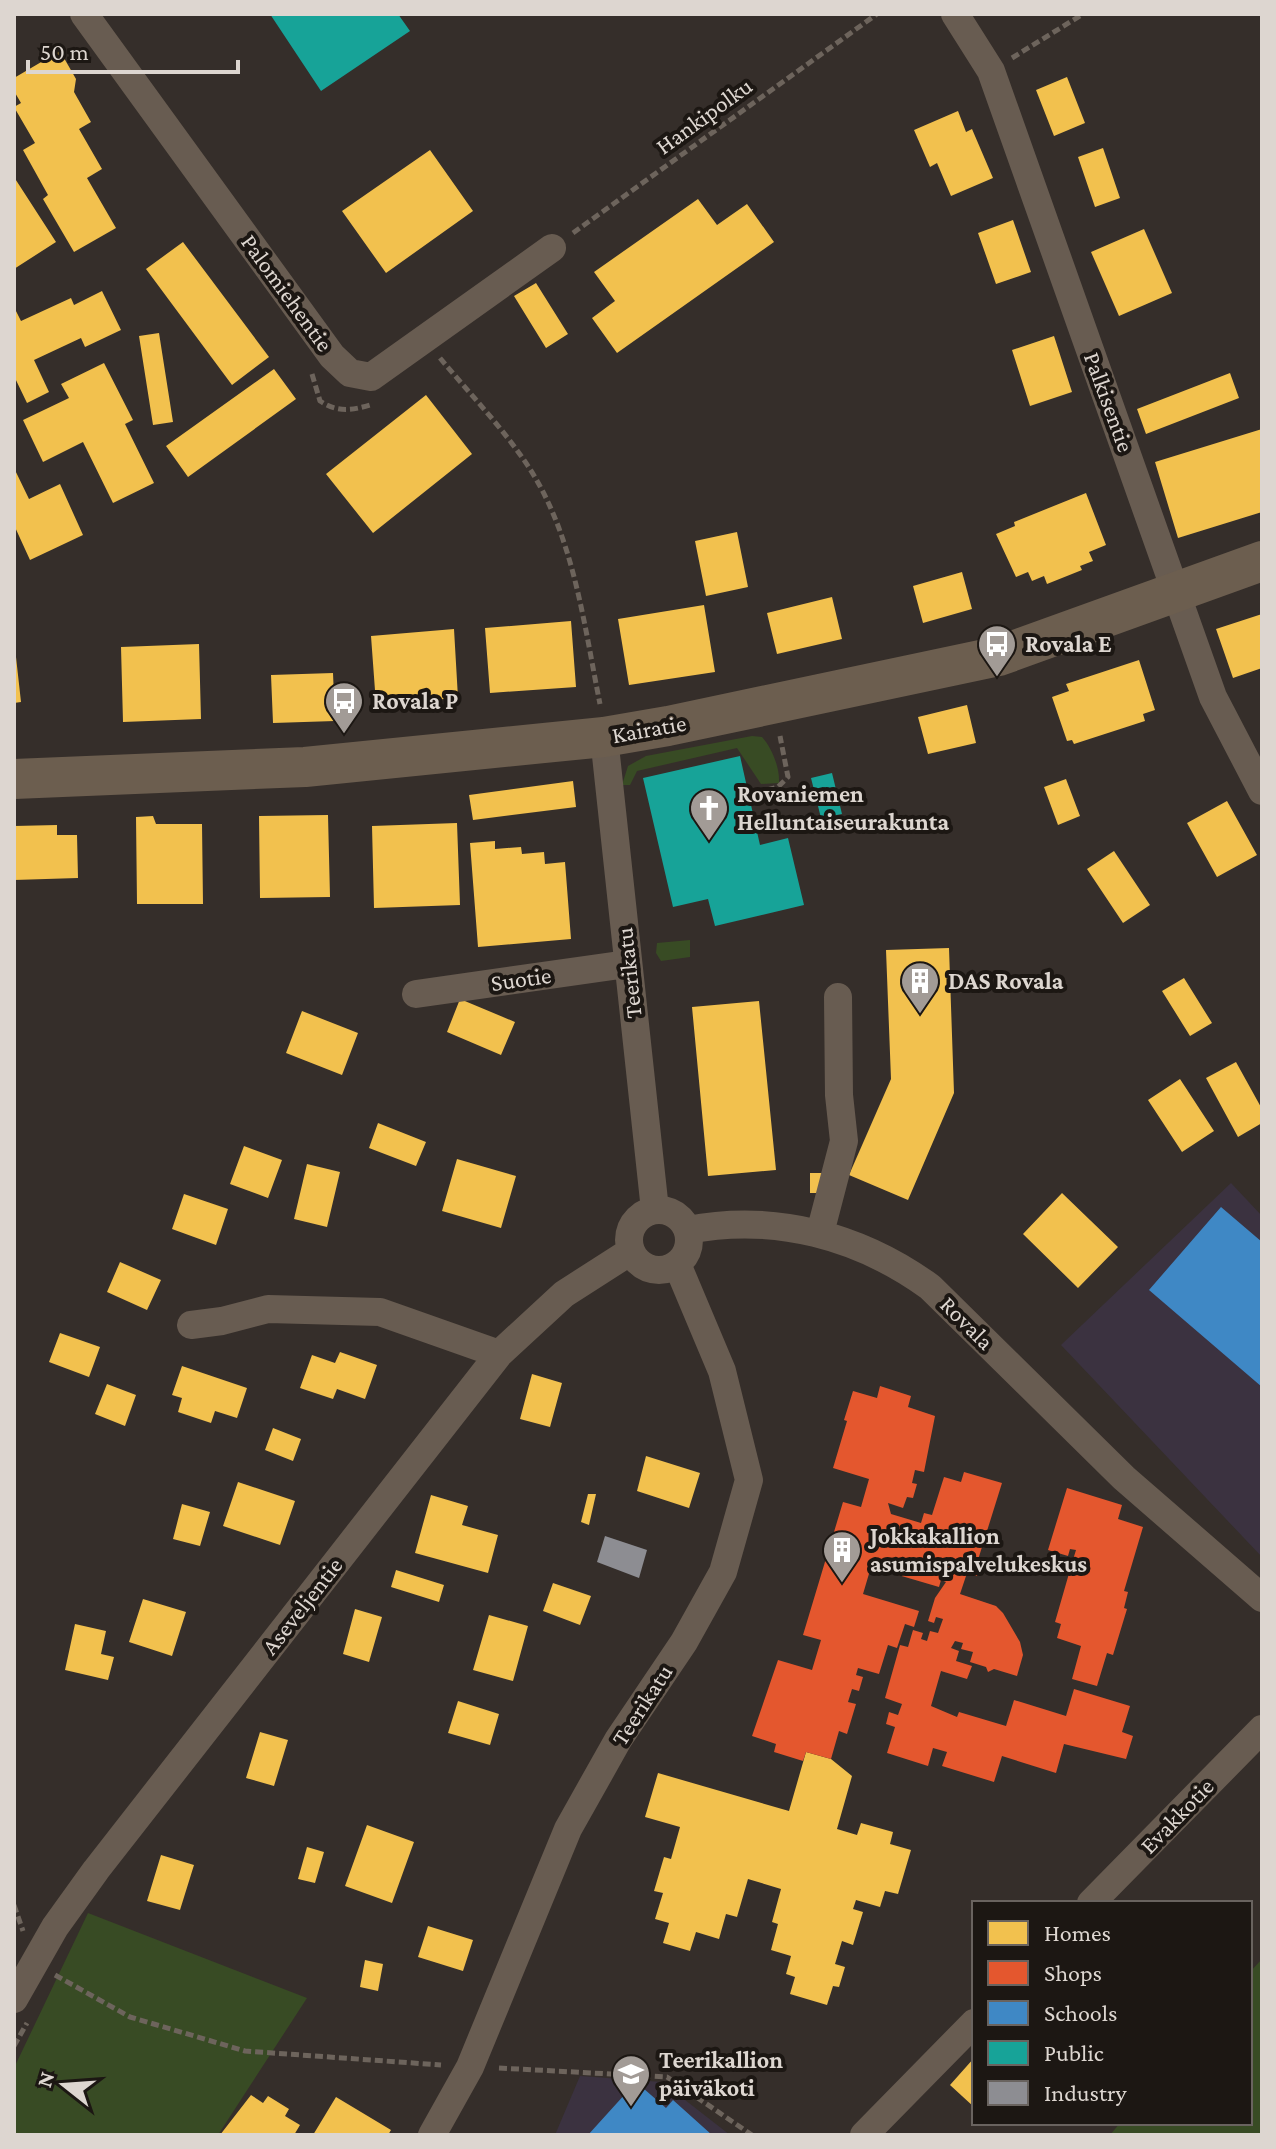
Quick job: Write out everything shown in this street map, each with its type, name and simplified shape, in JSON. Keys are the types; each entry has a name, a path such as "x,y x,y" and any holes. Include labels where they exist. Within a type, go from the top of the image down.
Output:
{"main road":[{"name":"Kairatie","path":"14,779 305,767 604,737 999,656 1262,561"}],"street":[{"name":"Palomiehentie","path":"84,14 332,356 350,373 371,377 552,248"},
{"name":"Palkisentie","path":"955,14 991,71 1213,697 1262,791"},
{"name":"Teerikatu","path":"604,737 612,784 627,964 655,1210"},
{"name":"Suotie","path":"416,994 627,964"},
{"path":"820,1233 844,1141 839,1095 838,997"},
{"path":"655,1210 678,1216 688,1230 688,1249 669,1269 651,1269 642,1265 631,1251 629,1242 633,1225 646,1212 655,1210"},
{"name":"Rovala","path":"688,1230 717,1224 820,1233 842,1238 894,1261 930,1287 1124,1478 1262,1598"},
{"name":"Aseveljentie","path":"14,1999 55,1927 96,1870 499,1354 564,1294 631,1251"},
{"name":"Teerikatu","path":"432,2135 470,2067 568,1829 618,1740 684,1642 723,1572 749,1480 722,1371 677,1264"},
{"path":"191,1325 268,1309 380,1312 499,1354"},
{"name":"Evakkotie","path":"1093,1901 1262,1729"},
{"path":"864,2135 972,2025"}],"path":[{"name":"Hankipolku","path":"552,248 877,14"},
{"path":"991,71 1083,14"},
{"path":"426,338 529,467 552,516 575,578 604,737"},
{"path":"767,790 778,787 788,777 777,721"},
{"path":"54,1974 130,2017 245,2051 667,2077 752,2135"}],"shaded area":[{"path":"1231,1183 1262,1216 1262,1557 1061,1345"},
{"name":"Teerikallion päiväkoti","path":"580,2076 662,2082 730,2135 555,2135"}],"green space":[{"path":"752,736 762,737 769,747 777,765 779,783 761,784 737,748 637,771 630,785 622,785 628,766 646,756"},
{"path":"690,940 690,957 661,961 656,953 657,943"},
{"path":"88,1913 307,1998 218,2135 14,2135 14,2068"},
{"path":"1262,1959 1262,2135 1110,2135 1118,2125 1252,2125 1252,1970"}],"building: Homes":[{"path":"60,51 76,79 74,92 91,122 79,129 102,169 87,178 116,228 74,252 43,199 48,195 23,150 35,143 14,107 21,103 14,91 14,78"},
{"path":"1067,77 1085,123 1054,136 1036,90"},
{"path":"958,111 966,132 972,129 993,178 951,196 937,163 930,167 914,130"},
{"path":"1103,148 1120,198 1095,207 1078,157"},
{"path":"430,150 473,211 386,273 342,211"},
{"path":"14,177 56,242 14,269"},
{"path":"698,199 717,225 747,204 774,242 617,353 592,318 615,301 594,272"},
{"path":"1013,220 1031,272 996,284 978,233"},
{"path":"1144,229 1172,293 1119,316 1091,252"},
{"path":"183,242 269,357 232,385 146,269"},
{"path":"536,283 568,334 546,348 514,296"},
{"path":"102,291 121,330 85,347 81,338 34,360 49,392 27,403 14,376 14,307 21,321 71,298 74,305"},
{"path":"159,333 173,422 153,425 139,336"},
{"path":"1054,336 1072,392 1030,406 1012,350"},
{"path":"104,363 133,420 125,424 154,483 113,503 83,442 43,462 23,420 69,398 61,384"},
{"path":"274,369 296,399 188,477 166,446"},
{"path":"1230,373 1239,398 1146,434 1137,409"},
{"path":"426,395 472,454 373,533 326,474"},
{"path":"1262,429 1262,512 1178,538 1155,462"},
{"path":"14,468 29,499 60,484 83,535 30,560 14,525"},
{"path":"1086,493 1106,545 1089,552 1093,561 1080,566 1082,570 1047,584 1044,576 1032,581 1028,572 1016,577 996,534 1015,526 1014,522"},
{"path":"737,532 748,587 706,596 695,541"},
{"path":"962,572 972,609 923,623 913,586"},
{"path":"832,597 842,639 777,654 767,613"},
{"path":"704,605 715,672 629,685 618,619"},
{"path":"1262,614 1262,668 1233,678 1216,629"},
{"path":"571,621 576,687 490,693 485,628"},
{"path":"454,629 458,698 376,704 371,636"},
{"path":"14,639 21,702 14,703"},
{"path":"199,644 201,719 123,722 121,647"},
{"path":"1139,660 1155,710 1143,714 1145,721 1074,744 1072,740 1067,741 1052,697 1069,691 1066,684"},
{"path":"333,673 335,721 273,723 271,675"},
{"path":"967,705 976,743 928,754 918,717"},
{"path":"1066,779 1080,816 1058,825 1044,787"},
{"path":"573,781 576,807 473,820 469,795"},
{"path":"1227,801 1257,855 1217,877 1187,823"},
{"path":"328,815 330,897 260,898 259,816"},
{"path":"153,816 156,824 202,824 203,904 137,904 136,817"},
{"path":"457,823 460,905 374,908 372,826"},
{"path":"57,825 57,835 77,835 78,878 14,880 14,826"},
{"path":"495,841 495,849 521,847 522,854 544,852 545,864 565,862 571,939 478,947 470,843"},
{"path":"1114,851 1150,905 1123,923 1087,869"},
{"name":"DAS Rovala","path":"949,948 954,1093 908,1200 849,1175 891,1079 886,950"},
{"path":"1184,978 1212,1023 1190,1036 1162,991"},
{"path":"460,999 515,1022 501,1055 447,1032"},
{"path":"759,1001 776,1170 708,1176 692,1007"},
{"path":"302,1011 358,1033 342,1075 286,1053"},
{"path":"1236,1062 1262,1109 1262,1123 1238,1137 1206,1078"},
{"path":"1180,1079 1214,1131 1182,1152 1148,1100"},
{"path":"378,1123 426,1142 416,1166 369,1148"},
{"path":"244,1146 282,1160 268,1198 230,1184"},
{"path":"457,1159 516,1176 501,1228 442,1211"},
{"path":"307,1164 340,1172 327,1227 294,1219"},
{"path":"810,1173 825,1173 824,1193 810,1193"},
{"path":"1062,1193 1118,1247 1078,1288 1023,1234"},
{"path":"184,1194 228,1209 216,1245 172,1229"},
{"path":"120,1262 161,1280 147,1310 107,1292"},
{"path":"60,1333 100,1347 89,1377 49,1362"},
{"path":"340,1352 377,1365 365,1399 337,1389 333,1399 300,1388 312,1355 335,1363"},
{"path":"182,1366 247,1388 237,1418 215,1411 211,1423 178,1412 182,1398 172,1395"},
{"path":"532,1374 562,1383 550,1427 520,1419"},
{"path":"107,1384 136,1395 125,1426 95,1414"},
{"path":"273,1428 301,1439 293,1461 265,1450"},
{"path":"646,1456 700,1473 689,1508 637,1491"},
{"path":"238,1482 295,1501 280,1545 223,1526"},
{"path":"588,1494 596,1494 589,1525 581,1522"},
{"path":"431,1495 468,1506 462,1525 498,1535 488,1573 415,1553"},
{"path":"182,1504 210,1512 200,1546 173,1539"},
{"path":"396,1570 444,1585 439,1602 391,1587"},
{"path":"553,1583 591,1596 580,1625 543,1611"},
{"path":"143,1599 186,1612 172,1656 129,1642"},
{"path":"355,1609 382,1617 369,1662 343,1654"},
{"path":"489,1615 528,1626 513,1681 473,1670"},
{"path":"75,1624 106,1631 101,1654 114,1657 108,1680 65,1670"},
{"path":"458,1701 499,1714 490,1745 448,1733"},
{"path":"260,1732 288,1740 274,1786 246,1778"},
{"path":"806,1752 831,1759 852,1776 837,1829 857,1835 861,1823 893,1832 890,1844 911,1850 898,1894 885,1891 880,1907 856,1900 853,1909 863,1912 853,1945 842,1941 835,1964 845,1967 839,1987 833,1986 827,2005 790,1994 795,1977 786,1974 791,1956 771,1950 778,1924 772,1922 781,1889 748,1879 737,1917 726,1914 719,1939 696,1932 690,1951 663,1943 669,1923 655,1919 663,1893 654,1891 664,1857 671,1859 680,1827 645,1817 658,1773 789,1811"},
{"path":"367,1825 414,1842 392,1903 345,1886"},
{"path":"307,1847 324,1852 315,1883 298,1879"},
{"path":"161,1855 194,1865 180,1910 147,1901"},
{"path":"428,1926 473,1940 463,1971 418,1957"},
{"path":"365,1960 383,1964 378,1991 360,1987"},
{"path":"972,2060 972,2105 950,2085"},
{"path":"251,2095 263,2103 268,2096 289,2109 285,2116 300,2125 294,2135 220,2135"},
{"path":"336,2097 391,2130 388,2135 313,2135"}],"building: Shops":[{"name":"Jokkakallion asumispalvelukeskus","path":"880,1386 911,1396 908,1407 935,1416 924,1472 915,1470 912,1483 917,1484 913,1498 907,1497 903,1508 888,1503 891,1514 921,1523 924,1513 932,1515 944,1477 961,1482 964,1472 1002,1483 977,1563 981,1564 977,1576 967,1573 960,1594 996,1606 1003,1613 1020,1642 1023,1655 1017,1676 994,1669 988,1672 986,1667 970,1662 973,1652 961,1649 963,1643 955,1641 951,1648 959,1651 956,1661 972,1666 967,1679 941,1671 931,1706 957,1717 959,1712 1006,1726 1014,1700 1066,1716 1074,1689 1130,1706 1122,1732 1133,1736 1126,1759 1064,1744 1056,1773 1002,1756 994,1782 942,1766 947,1752 933,1748 928,1766 887,1753 895,1727 886,1724 889,1712 898,1715 902,1704 885,1698 900,1645 908,1647 913,1630 923,1633 921,1639 927,1641 930,1631 938,1633 943,1619 936,1617 934,1623 928,1621 935,1598 946,1582 941,1580 939,1587 871,1567 863,1594 919,1611 914,1627 905,1624 897,1648 888,1645 879,1674 858,1668 856,1675 863,1677 859,1691 852,1689 848,1702 856,1704 847,1734 839,1731 831,1759 806,1752 803,1761 774,1752 776,1744 752,1736 778,1660 812,1670 821,1640 803,1635 843,1502 861,1507 869,1479 833,1468 847,1421 844,1420 853,1391 877,1398"},
{"path":"1067,1488 1122,1505 1118,1519 1143,1527 1124,1591 1128,1592 1124,1608 1127,1609 1113,1655 1107,1653 1097,1686 1072,1679 1081,1646 1057,1638 1061,1624 1055,1622 1070,1570 1076,1572 1078,1565 1072,1563 1076,1550 1070,1549 1068,1556 1048,1550"}],"building: Schools":[{"path":"1221,1207 1262,1242 1262,1387 1149,1290"},
{"path":"636,2082 666,2108 673,2100 712,2135 588,2135"}],"building: Public":[{"path":"270,14 398,14 410,31 321,91"},
{"name":"Rovaniemen Helluntaiseurakunta","path":"740,756 760,845 788,838 804,905 715,926 708,899 673,907 643,778"},
{"path":"832,773 842,814 821,818 811,778"}],"building: Industry":[{"path":"605,1536 647,1550 639,1578 597,1562"}],"place":[{"name":"Rovala E","path":"997,678"},
{"name":"Rovala P","path":"344,735"},
{"name":"Rovaniemen Helluntaiseurakunta","path":"709,842"},
{"name":"DAS Rovala","path":"920,1015"},
{"name":"Jokkakallion asumispalvelukeskus","path":"842,1584"},
{"name":"Teerikallion päiväkoti","path":"631,2108"}]}
